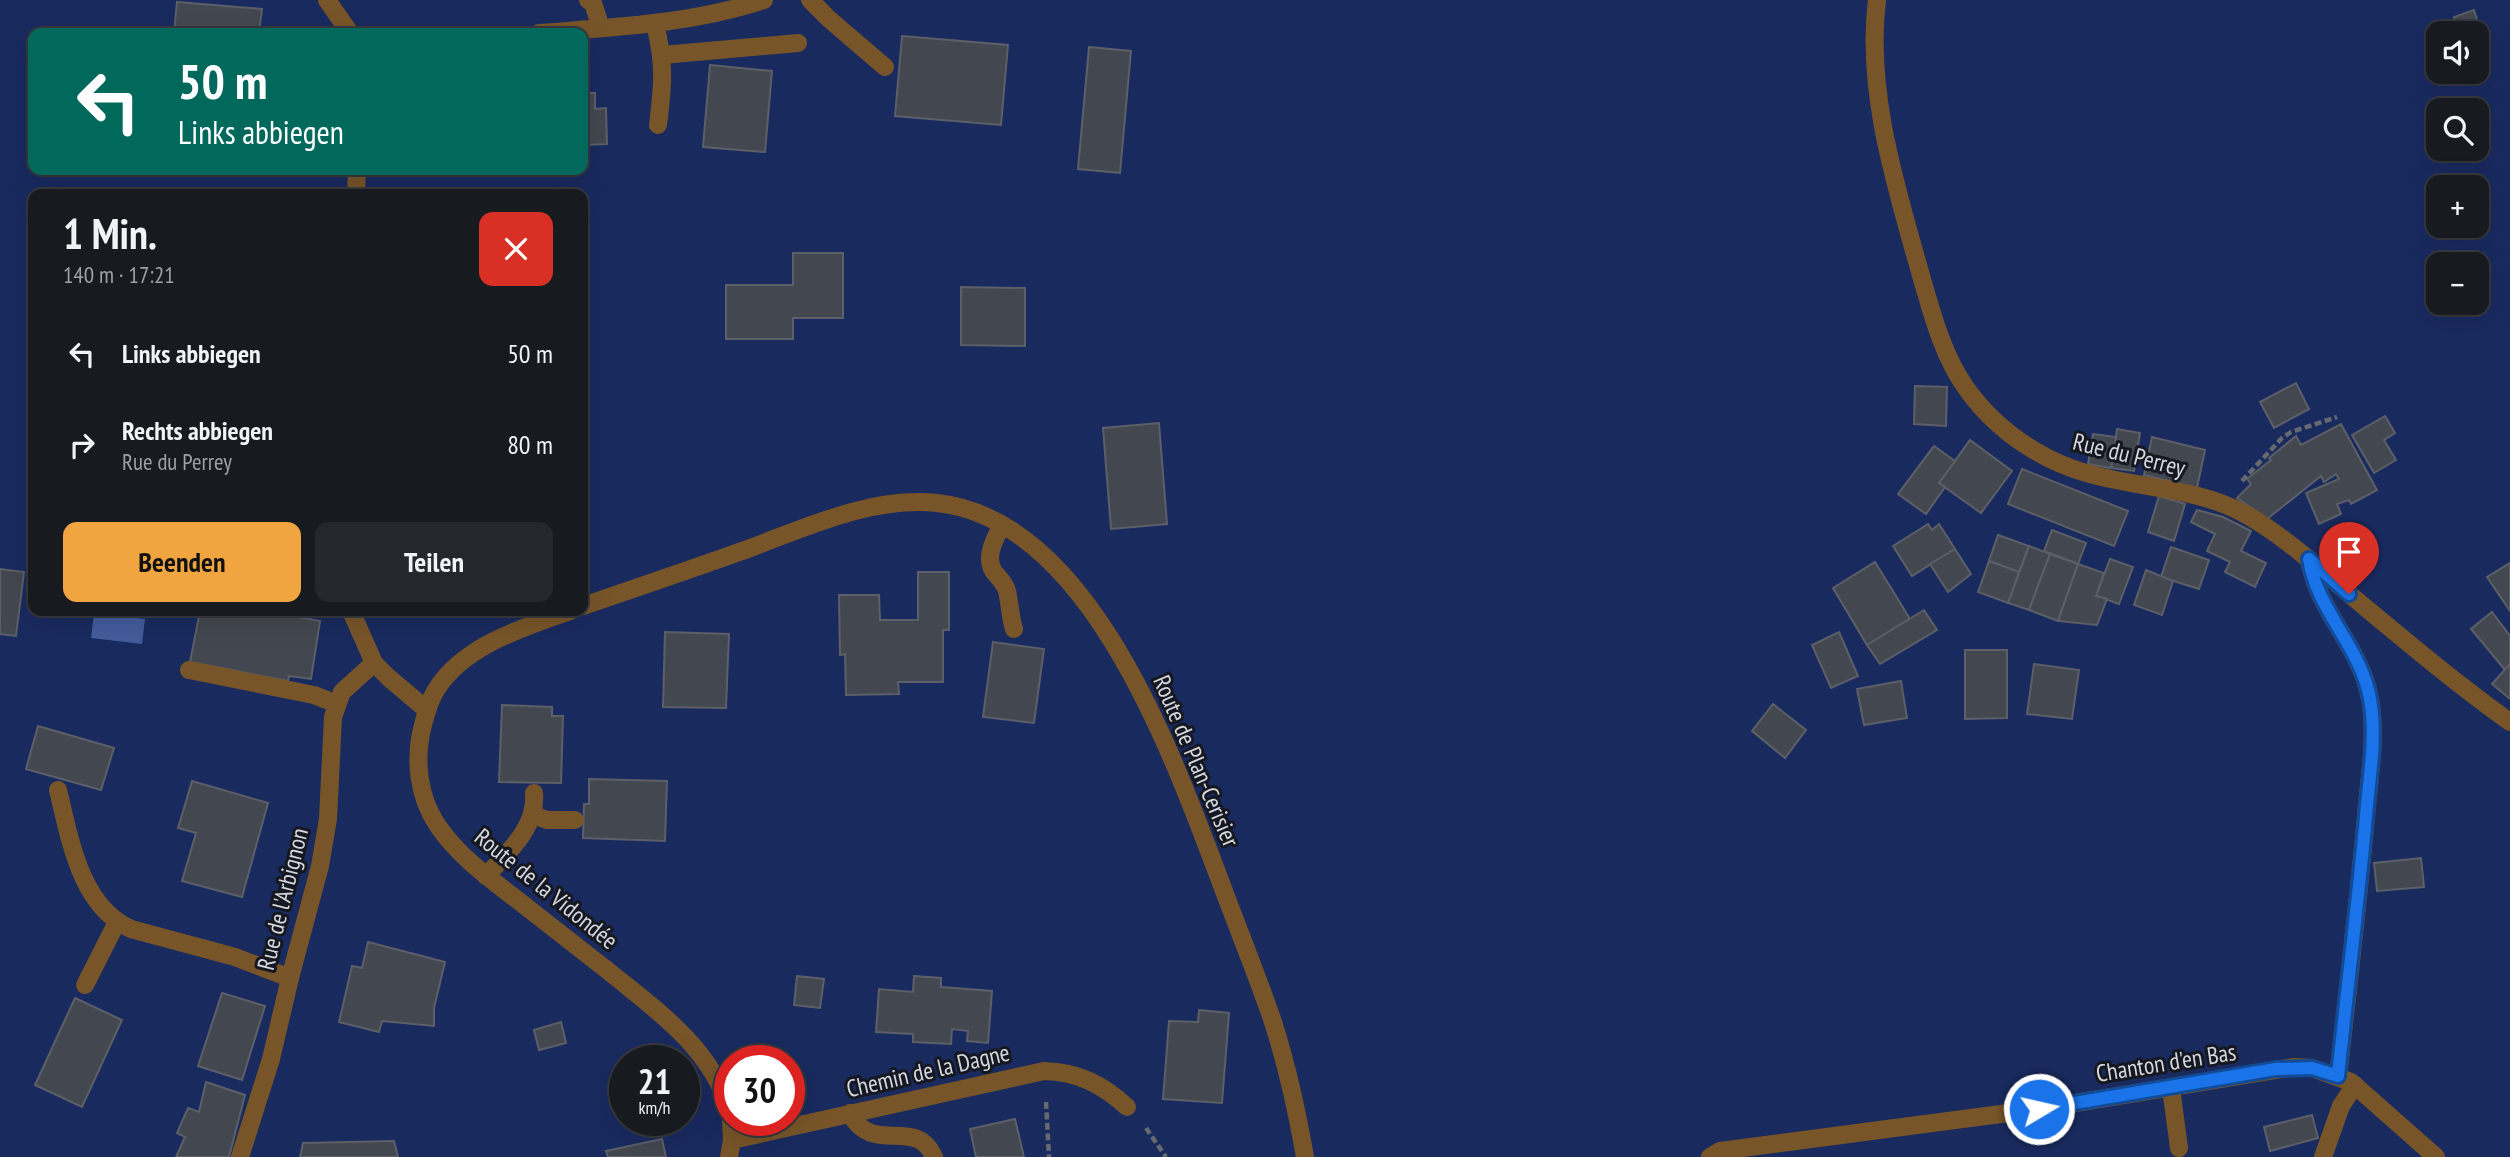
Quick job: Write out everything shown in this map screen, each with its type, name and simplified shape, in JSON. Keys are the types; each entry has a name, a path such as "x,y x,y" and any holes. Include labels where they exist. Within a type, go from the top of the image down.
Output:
{"street":[{"path":"327,0 347,28"},
{"path":"588,0 593,3 601,28"},
{"path":"588,29 655,24 730,11 764,0"},
{"path":"810,0 828,19 885,67"},
{"name":"Rue du Perrey","path":"1877,0 1874,45 1889,156 1938,331 1965,387 1988,415 2017,441 2052,460 2100,478 2227,505 2245,514 2309,559 2433,664 2510,722"},
{"path":"655,24 664,81 658,125"},
{"path":"662,55 798,43"},
{"name":"Route de Plan-Cerisier","path":"588,604 809,526 849,513 888,505 939,503 981,514 1039,551 1101,624 1143,694 1179,774 1273,1022 1306,1157"},
{"path":"1002,525 995,538 989,561 1006,587 1009,614 1014,629"},
{"path":"2309,559 2311,572 2324,605 2356,659 2366,680 2371,702 2370,771 2338,1076"},
{"path":"353,616 374,663 427,710 436,690 453,670 476,652 514,632 557,616"},
{"name":"Rue de l'Arbignon","path":"240,1157 271,1059 289,978 320,866 328,819 333,717 342,692 374,663"},
{"path":"189,670 314,695 337,704"},
{"name":"Route de la Vidondée","path":"427,710 419,739 421,785 427,805 438,826 452,844 486,876 651,1006 682,1034 714,1074"},
{"path":"58,790 75,860 87,884 117,922 131,929 235,957 289,978"},
{"path":"486,876 517,842 533,815 534,793"},
{"path":"533,815 547,820 575,820"},
{"path":"85,985 117,922"},
{"name":"Chanton d'en Bas","path":"1710,1157 1720,1151 2039,1109 2294,1068 2312,1068 2338,1076 2355,1085 2436,1157"},
{"name":"Chemin de la Dagne","path":"730,1148 850,1113 1044,1071 1065,1072 1089,1079 1110,1091 1126,1107"},
{"path":"2323,1157 2341,1106 2355,1085"},
{"path":"2171,1088 2179,1148"},
{"path":"850,1113 854,1123 867,1135 880,1139 918,1139 927,1144 934,1157"}],"path":[{"path":"2227,505 2245,477 2282,438 2291,432 2337,417"},
{"path":"1044,1071 1049,1157"}],"shaded area":[{"path":"0,0 2510,0 2510,1157 0,1157"},
{"path":"94,616 145,619 142,644 91,638"}],"building":[{"path":"177,2 262,9 260,28 174,28"},
{"path":"2474,10 2477,21 2455,21 2454,17"},
{"path":"902,36 1008,45 1001,125 895,116"},
{"path":"1089,47 1131,51 1120,173 1078,169"},
{"path":"710,65 772,71 765,152 703,147"},
{"path":"588,93 595,93 595,109 606,108 607,144 588,145"},
{"path":"793,253 843,253 843,318 793,318 793,339 726,339 726,285 793,285"},
{"path":"961,287 1025,288 1025,346 961,345"},
{"path":"2296,383 2309,409 2274,428 2260,402"},
{"path":"1915,386 1947,387 1946,426 1914,424"},
{"path":"2385,416 2395,433 2384,440 2396,460 2374,473 2352,435"},
{"path":"1159,423 1167,524 1111,529 1103,428"},
{"path":"2341,424 2377,490 2351,504 2349,500 2337,504 2341,514 2319,524 2306,493 2339,479 2336,474 2324,482 2321,476 2267,519 2237,498 2251,484 2247,479 2296,436 2301,445"},
{"path":"2117,429 2140,433 2134,471 2111,468"},
{"path":"2093,434 2116,437 2111,468 2088,464"},
{"path":"2152,437 2205,450 2197,488 2144,475"},
{"path":"1970,440 2012,471 1981,513 1939,483"},
{"path":"1934,446 1955,461 1939,483 1945,487 1926,514 1898,494"},
{"path":"2022,469 2128,511 2114,546 2008,504"},
{"path":"2159,496 2185,504 2174,541 2148,532"},
{"path":"2197,510 2223,517 2251,531 2241,551 2266,563 2255,587 2225,572 2230,562 2207,551 2215,534 2191,522"},
{"path":"1928,524 1932,530 1939,524 1955,549 1912,576 1893,546"},
{"path":"2052,530 2086,543 2078,564 2044,551"},
{"path":"1998,535 2029,546 2019,572 1989,561"},
{"path":"2029,546 2050,554 2029,610 2008,603"},
{"path":"2171,547 2209,560 2199,589 2161,577"},
{"path":"1955,549 1971,574 1948,592 1930,564"},
{"path":"2050,554 2078,564 2058,621 2029,610"},
{"path":"2110,559 2133,567 2119,604 2096,596"},
{"path":"1989,561 2019,572 2008,603 1978,592"},
{"path":"1875,562 1910,619 1867,645 1833,588"},
{"path":"2510,563 2510,611 2487,577"},
{"path":"2078,564 2104,573 2096,596 2107,599 2097,625 2058,621"},
{"path":"0,569 24,572 16,636 0,634"},
{"path":"2146,570 2173,581 2162,615 2134,605"},
{"path":"918,572 949,572 949,630 943,630 943,682 898,682 899,694 846,695 845,654 840,655 839,595 879,595 880,620 918,620"},
{"path":"1924,610 1937,630 1880,664 1867,645"},
{"path":"2492,612 2510,636 2510,664 2505,670 2471,629"},
{"path":"199,616 292,616 320,621 311,679 289,676 288,681 190,662"},
{"path":"665,632 729,634 726,708 663,707"},
{"path":"1839,632 1858,676 1831,688 1812,645"},
{"path":"993,642 1044,649 1034,723 983,717"},
{"path":"1965,650 2007,650 2007,718 1965,719"},
{"path":"2034,664 2079,670 2072,719 2027,714"},
{"path":"2510,664 2510,699 2492,684"},
{"path":"1901,681 1907,718 1864,725 1857,689"},
{"path":"1773,704 1806,730 1785,758 1752,731"},
{"path":"502,705 552,707 552,716 563,716 561,783 499,782"},
{"path":"38,726 114,748 101,790 26,769"},
{"path":"589,779 667,781 665,841 583,838 584,804 589,804"},
{"path":"192,781 268,803 242,897 182,881 196,833 178,828"},
{"path":"2421,858 2424,887 2377,891 2374,863"},
{"path":"368,942 445,962 434,1008 434,1026 382,1021 379,1032 339,1022 352,966 362,968"},
{"path":"797,976 824,979 820,1008 794,1005"},
{"path":"914,976 941,978 941,987 992,991 988,1043 967,1041 968,1031 952,1029 951,1044 913,1042 913,1034 876,1032 879,989 913,992"},
{"path":"222,993 265,1006 242,1080 198,1066"},
{"path":"75,998 122,1020 82,1107 35,1085"},
{"path":"1199,1010 1229,1013 1222,1103 1163,1099 1169,1021 1198,1022"},
{"path":"561,1022 566,1043 539,1050 534,1030"},
{"path":"206,1082 245,1095 229,1157 176,1157 185,1137 177,1133 188,1108 199,1112"},
{"path":"2312,1115 2318,1138 2270,1151 2264,1127"},
{"path":"1015,1119 1024,1157 976,1157 970,1129"},
{"path":"662,1139 666,1157 608,1157 606,1151"},
{"path":"394,1141 398,1157 300,1157 303,1143"}],"route":[{"path":"2039,1109 2276,1069 2312,1068 2338,1076 2370,771 2371,702 2366,680 2356,659 2324,605 2311,572 2309,559 2349,594"}]}
